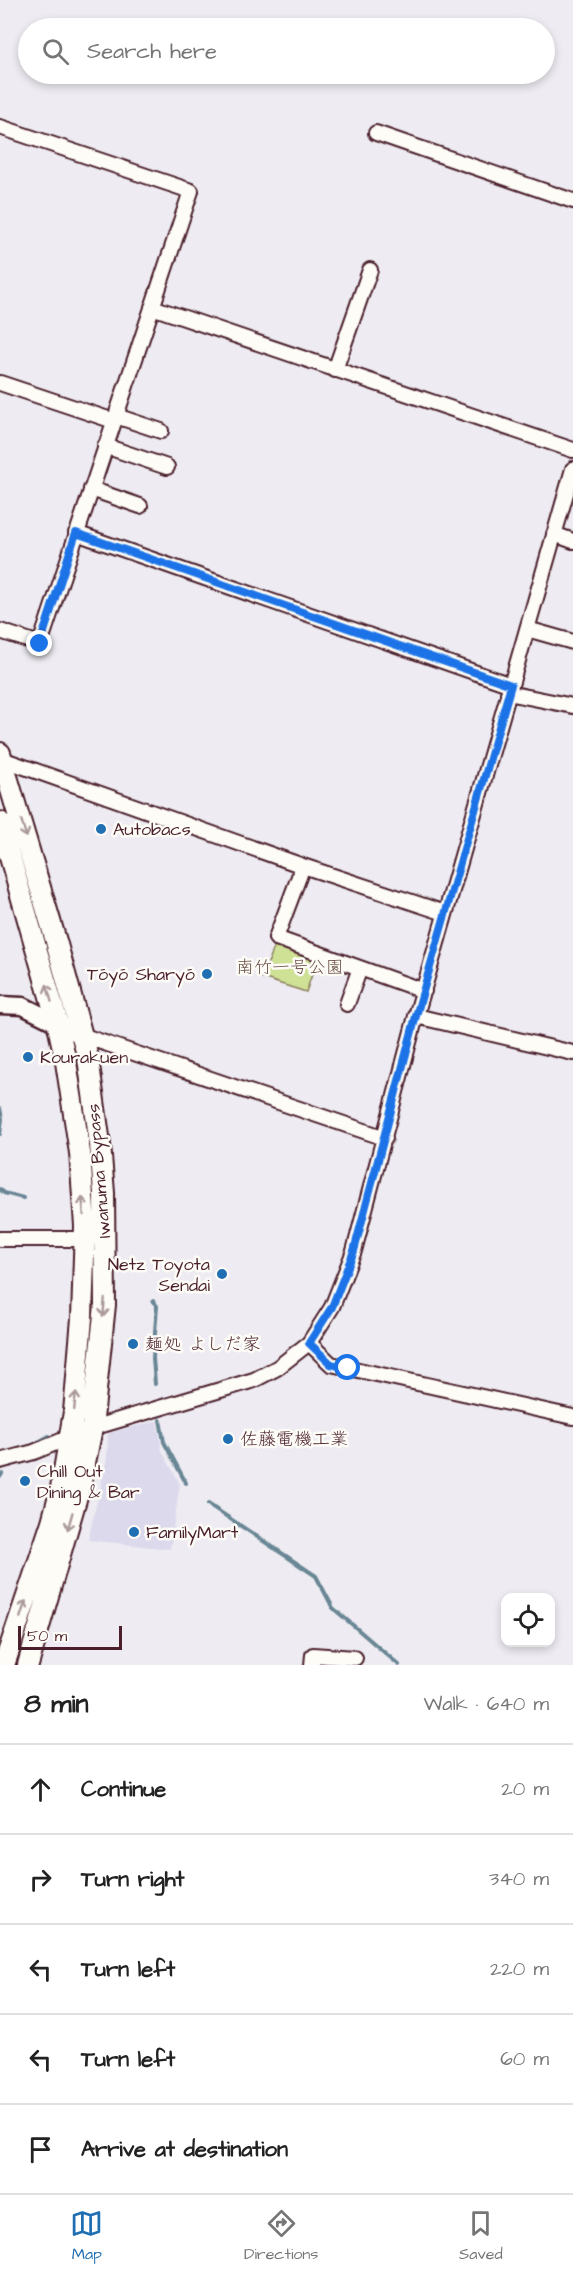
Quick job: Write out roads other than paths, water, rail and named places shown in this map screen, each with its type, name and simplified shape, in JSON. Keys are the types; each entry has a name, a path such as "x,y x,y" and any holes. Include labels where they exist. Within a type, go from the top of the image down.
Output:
{"highway":[{"name":"Iwanuma Bypass","path":"1,756 41,887 88,1058 100,1144 105,1254 105,1305 92,1428 81,1482 28,1665"},
{"name":"Iwanuma Bypass","path":"0,822 57,1021 80,1153 84,1239 82,1318 70,1438 61,1488 52,1522 5,1644 4,1665"}],"main road":[{"path":"0,1005 23,1006 81,1035"}],"street":[{"path":"0,127 191,191 40,644 0,631"},
{"path":"376,133 573,201"},
{"path":"335,370 370,270"},
{"path":"152,307 573,450"},
{"path":"0,383 161,431"},
{"path":"105,446 167,467"},
{"path":"0,1461 70,1438 92,1428 254,1380 277,1368 309,1343 332,1307 354,1251 416,1016 573,469"},
{"path":"91,489 140,506"},
{"path":"76,533 509,689 573,706"},
{"path":"554,534 573,541"},
{"path":"527,629 573,642"},
{"path":"1,756 303,866 445,913"},
{"path":"303,866 276,938 424,991"},
{"path":"347,1004 360,968"},
{"path":"416,1016 573,1053"},
{"path":"81,1035 385,1138"},
{"path":"0,1239 84,1239"},
{"path":"309,1343 331,1364 573,1417"},
{"path":"312,1665 314,1655 355,1658"}],"waterway":[{"path":"0,1108 2,1119 0,1134"},
{"path":"0,1189 4,1193 23,1198"},
{"path":"153,1301 157,1306 153,1358 155,1384"},
{"path":"160,1420 164,1442 186,1483"},
{"path":"33,1445 49,1436"},
{"path":"208,1504 316,1576 333,1608 399,1665"}],"place":[{"name":"Autobacs","path":"101,829"},
{"name":"Tōyō Sharyō","path":"207,974"},
{"name":"Kourakuen","path":"28,1057"},
{"name":"Netz Toyota Sendai","path":"222,1274"},
{"name":"麺処 よしだ家","path":"133,1344"},
{"name":"佐藤電機工業","path":"228,1439"},
{"name":"Chill Out Dining & Bar","path":"25,1481"},
{"name":"FamilyMart","path":"134,1532"}],"park label":[{"name":"南竹一号公園","path":"290,967"}]}
